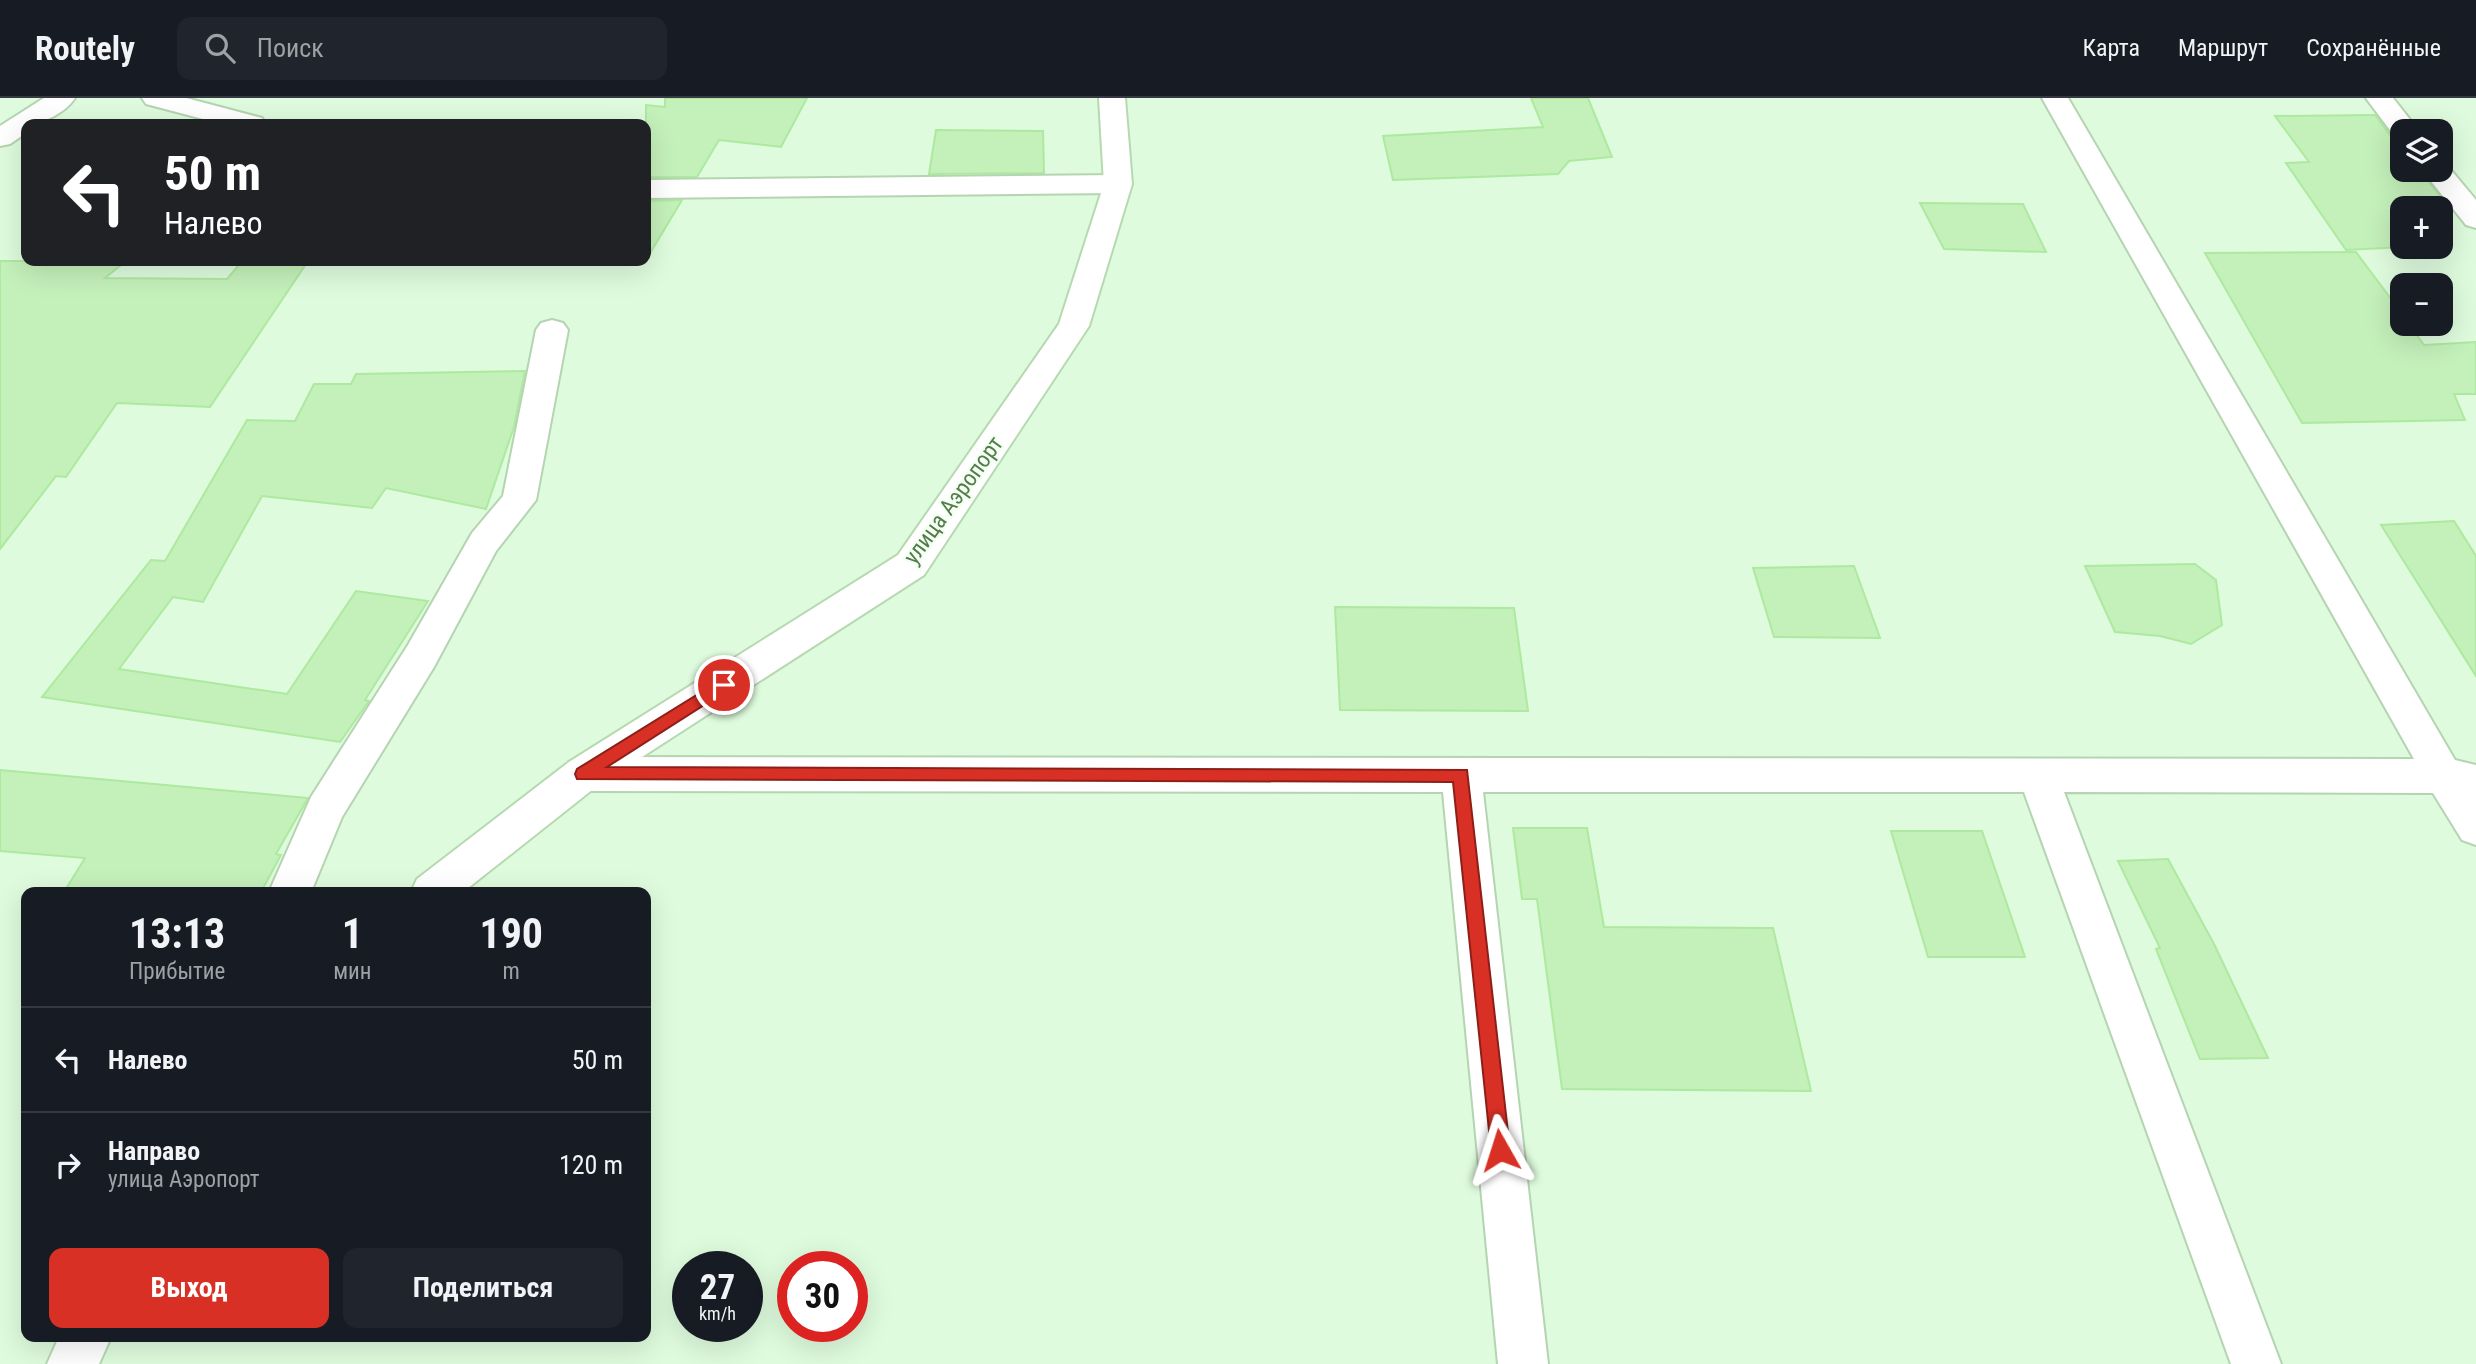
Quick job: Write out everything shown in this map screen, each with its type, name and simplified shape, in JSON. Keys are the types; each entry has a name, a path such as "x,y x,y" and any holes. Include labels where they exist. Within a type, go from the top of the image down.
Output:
{"street":[{"path":"29,119 62,98"},
{"path":"155,98 233,119"},
{"name":"улица Аэропорт","path":"438,887 583,774 911,565 1074,326 1118,184 1112,98"},
{"path":"2055,98 2460,777 2476,828"},
{"path":"2379,98 2396,119"},
{"path":"0,138 21,124"},
{"path":"2446,182 2476,219"},
{"path":"651,190 1118,184"},
{"path":"292,887 325,809 421,656 484,542 519,500 552,330"},
{"path":"583,774 2460,777"},
{"path":"1461,775 1523,1364"},
{"path":"2038,776 2256,1364"},
{"path":"72,1364 83,1342"}],"shaded area":[{"path":"0,98 2476,98 2476,1364 0,1364"}],"building":[{"path":"665,98 807,98 781,147 719,140 697,177 651,177 651,119 646,119 646,105 665,107"},
{"path":"1531,98 1588,98 1612,157 1569,161 1558,174 1393,180 1383,136 1543,127"},
{"path":"2375,115 2390,135 2390,182 2429,182 2440,196 2390,196 2390,248 2346,250 2286,163 2309,162 2275,116"},
{"path":"936,130 1043,131 1044,173 929,174"},
{"path":"682,200 651,252 651,201"},
{"path":"1920,203 2023,204 2046,252 1944,249"},
{"path":"2356,252 2390,298 2390,336 2418,336 2424,345 2476,342 2476,394 2454,394 2465,420 2302,423 2205,253"},
{"path":"0,261 21,261 21,266 120,266 105,278 227,279 238,266 305,266 210,407 117,403 66,477 56,476 0,549"},
{"path":"525,371 514,427 486,509 386,488 372,508 262,496 203,602 173,597 119,669 287,694 356,591 428,601 365,700 369,701 340,742 42,697 151,560 165,561 247,420 295,421 314,384 351,384 356,374"},
{"path":"2454,521 2476,556 2476,676 2381,525"},
{"path":"2195,564 2216,580 2222,625 2191,644 2160,636 2115,632 2085,566"},
{"path":"1854,566 1880,638 1774,637 1753,568"},
{"path":"1335,607 1514,608 1528,711 1340,710"},
{"path":"0,770 308,798 276,854 281,855 264,887 67,887 85,858 0,851"},
{"path":"1513,828 1587,828 1604,927 1773,928 1811,1091 1562,1089 1537,899 1522,899"},
{"path":"1891,831 1982,831 2025,957 1928,957"},
{"path":"2168,859 2214,944 2268,1058 2200,1059 2156,949 2160,948 2118,861"}],"route":[{"path":"724,685 583,774 1461,775 1500,1150"}]}
